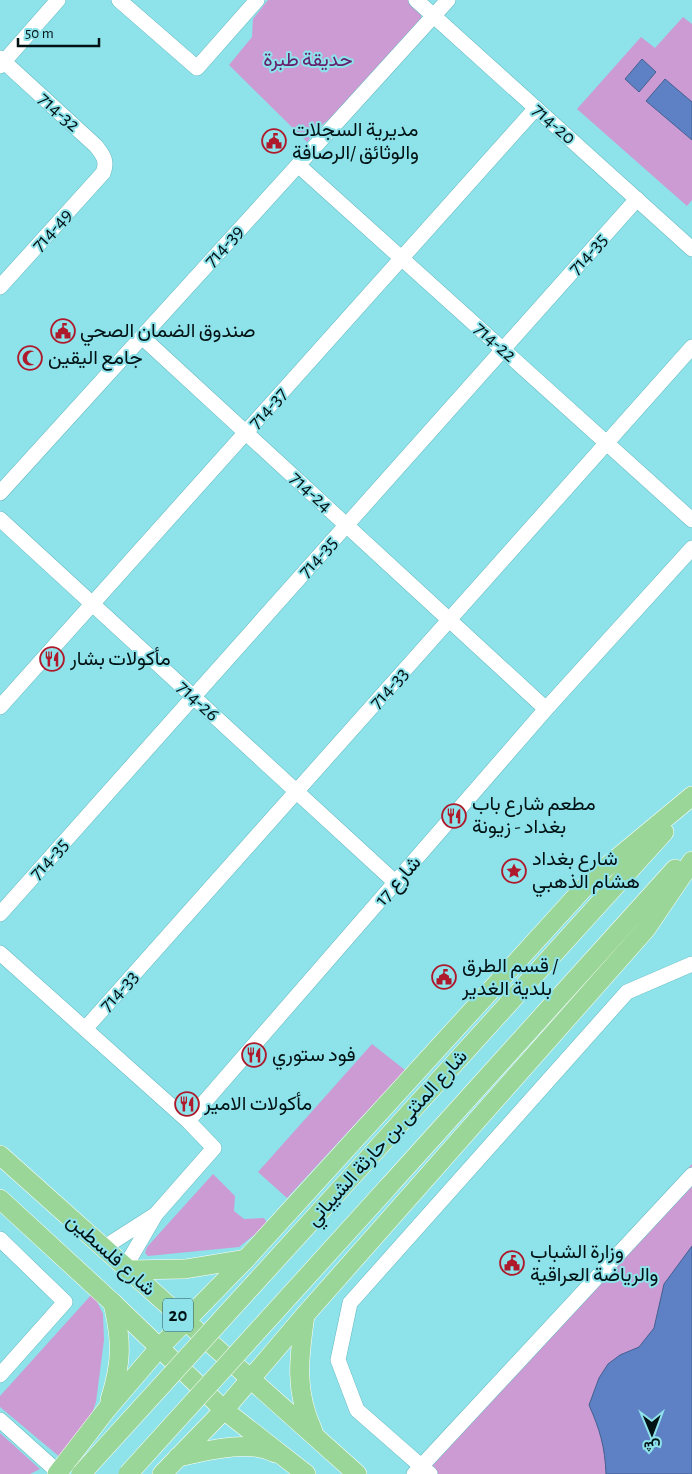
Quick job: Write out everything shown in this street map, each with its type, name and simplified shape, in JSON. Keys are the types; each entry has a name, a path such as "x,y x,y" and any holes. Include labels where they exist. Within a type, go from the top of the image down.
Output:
{"main road":[{"path":"57,1473 108,1409 184,1320 246,1259 592,880 692,796"},
{"name":"شارع المثنى بن حارثة الشيباني","path":"81,1474 692,802"},
{"name":"شارع المثنى بن حارثة الشيباني","path":"128,1474 692,850"},
{"path":"162,1474 224,1410 305,1315 646,929 692,861"},
{"name":"شارع فلسطين","path":"0,1154 358,1474"},
{"name":"شارع فلسطين","path":"0,1199 160,1347 224,1410 306,1474"},
{"path":"126,1268 185,1269 246,1259"},
{"path":"108,1409 120,1360 120,1344 113,1303"},
{"path":"305,1315 300,1349 299,1376 301,1398 316,1436"},
{"path":"178,1457 214,1450 253,1448 271,1451 290,1461"}],"street":[{"path":"1,62 58,0"},
{"path":"119,0 197,68 257,0"},
{"name":"714-20","path":"416,0 692,249"},
{"name":"714-39","path":"0,493 448,0"},
{"name":"714-32","path":"1,62 96,146 105,158 106,166 103,173"},
{"name":"714-37","path":"0,707 5,690 92,604 536,108"},
{"name":"714-22","path":"298,165 692,520"},
{"name":"714-49","path":"0,287 103,173"},
{"name":"714-35","path":"0,914 637,199"},
{"name":"714-24","path":"142,337 546,708"},
{"name":"714-33","path":"85,1029 692,347"},
{"name":"714-26","path":"0,519 396,883"},
{"name":"شارع 17","path":"188,1121 546,708 692,548"},
{"path":"0,953 188,1121 214,1148 156,1214 126,1268"},
{"path":"692,964 627,992 350,1304 338,1360 357,1410 422,1471 692,1176"},
{"path":"103,1248 156,1214"},
{"path":"0,1239 65,1302 0,1375"},
{"path":"0,1420 57,1473"}],"green space":[{"name":"حديقة طبرة","path":"268,0 408,0 421,12 421,21 332,117 319,127 307,142 229,65 252,37 253,19"},
{"path":"683,17 692,24 692,200 687,206 577,109 641,37 655,48"},
{"path":"372,1044 405,1070 287,1198 258,1172"},
{"path":"692,1164 692,1474 434,1474 425,1465"},
{"path":"213,1174 235,1196 234,1211 244,1219 264,1218 268,1224 239,1247 148,1256 145,1253 147,1247"},
{"path":"93,1293 103,1314 104,1340 96,1402 87,1428 61,1458 0,1407 0,1396"},
{"path":"0,1433 40,1469 30,1474 0,1474"}],"water":[{"path":"642,59 656,72 639,92 625,79"},
{"path":"665,79 692,102 692,140 646,101"},
{"path":"692,1246 692,1474 606,1474 601,1439 589,1405 599,1378 608,1364 620,1355 639,1347 654,1328 664,1284"}],"place":[{"name":"مديرية السجلات والوثائق /الرصافة","path":"274,141"},
{"name":"صندوق الضمان الصحي","path":"63,331"},
{"name":"جامع اليقين","path":"30,358"},
{"name":"مأكولات بشار","path":"52,659"},
{"name":"مطعم شارع باب بغداد - زيونة","path":"454,816"},
{"name":"شارع بغداد هشام الذهبي","path":"514,871"},
{"name":"قسم الطرق / بلدية الغدير","path":"444,977"},
{"name":"فود ستوري","path":"254,1055"},
{"name":"مأكولات الامير","path":"187,1104"},
{"name":"وزارة الشباب والرياضة العراقية","path":"512,1263"}]}
